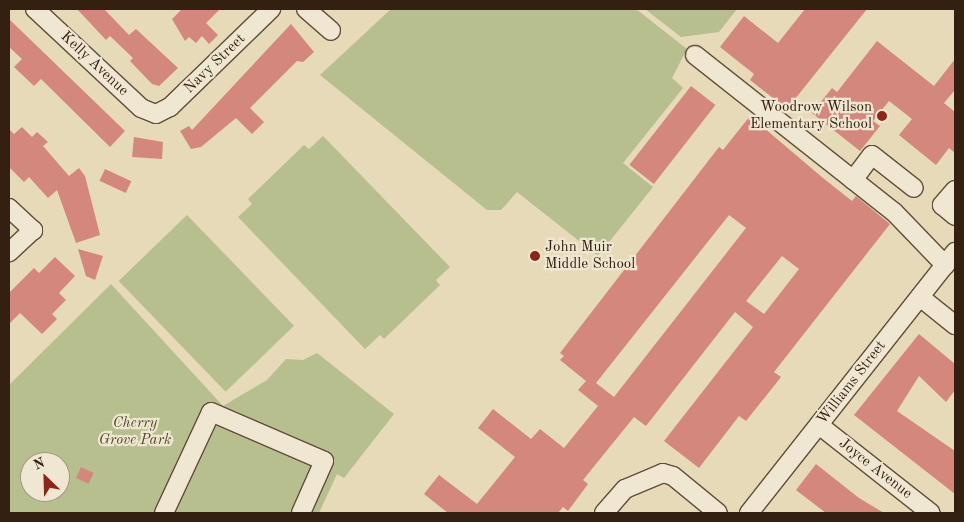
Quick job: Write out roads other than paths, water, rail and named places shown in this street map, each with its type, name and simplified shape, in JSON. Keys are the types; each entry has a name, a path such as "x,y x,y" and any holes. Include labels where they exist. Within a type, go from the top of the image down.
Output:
{"street":[{"name":"Kelly Avenue","path":"35,9 141,108 156,114"},
{"name":"Navy Street","path":"156,114 170,107 271,9"},
{"path":"306,9 331,32"},
{"path":"695,55 894,212 950,259"},
{"path":"853,180 872,154 914,188"},
{"path":"955,190 942,206 955,216"},
{"path":"9,208 33,230 9,252"},
{"name":"Williams Street","path":"749,513 950,259"},
{"path":"920,297 955,325"},
{"path":"164,513 211,412 324,461 301,513"},
{"name":"Joyce Avenue","path":"819,425 931,513"},
{"path":"604,513 625,489 663,473 673,476 718,513"}],"place":[{"name":"Woodrow Wilson Elementary School","path":"882,116"},
{"name":"John Muir Middle School","path":"535,256"}],"park label":[{"name":"Cherry Grove Park","path":"135,432"}]}
